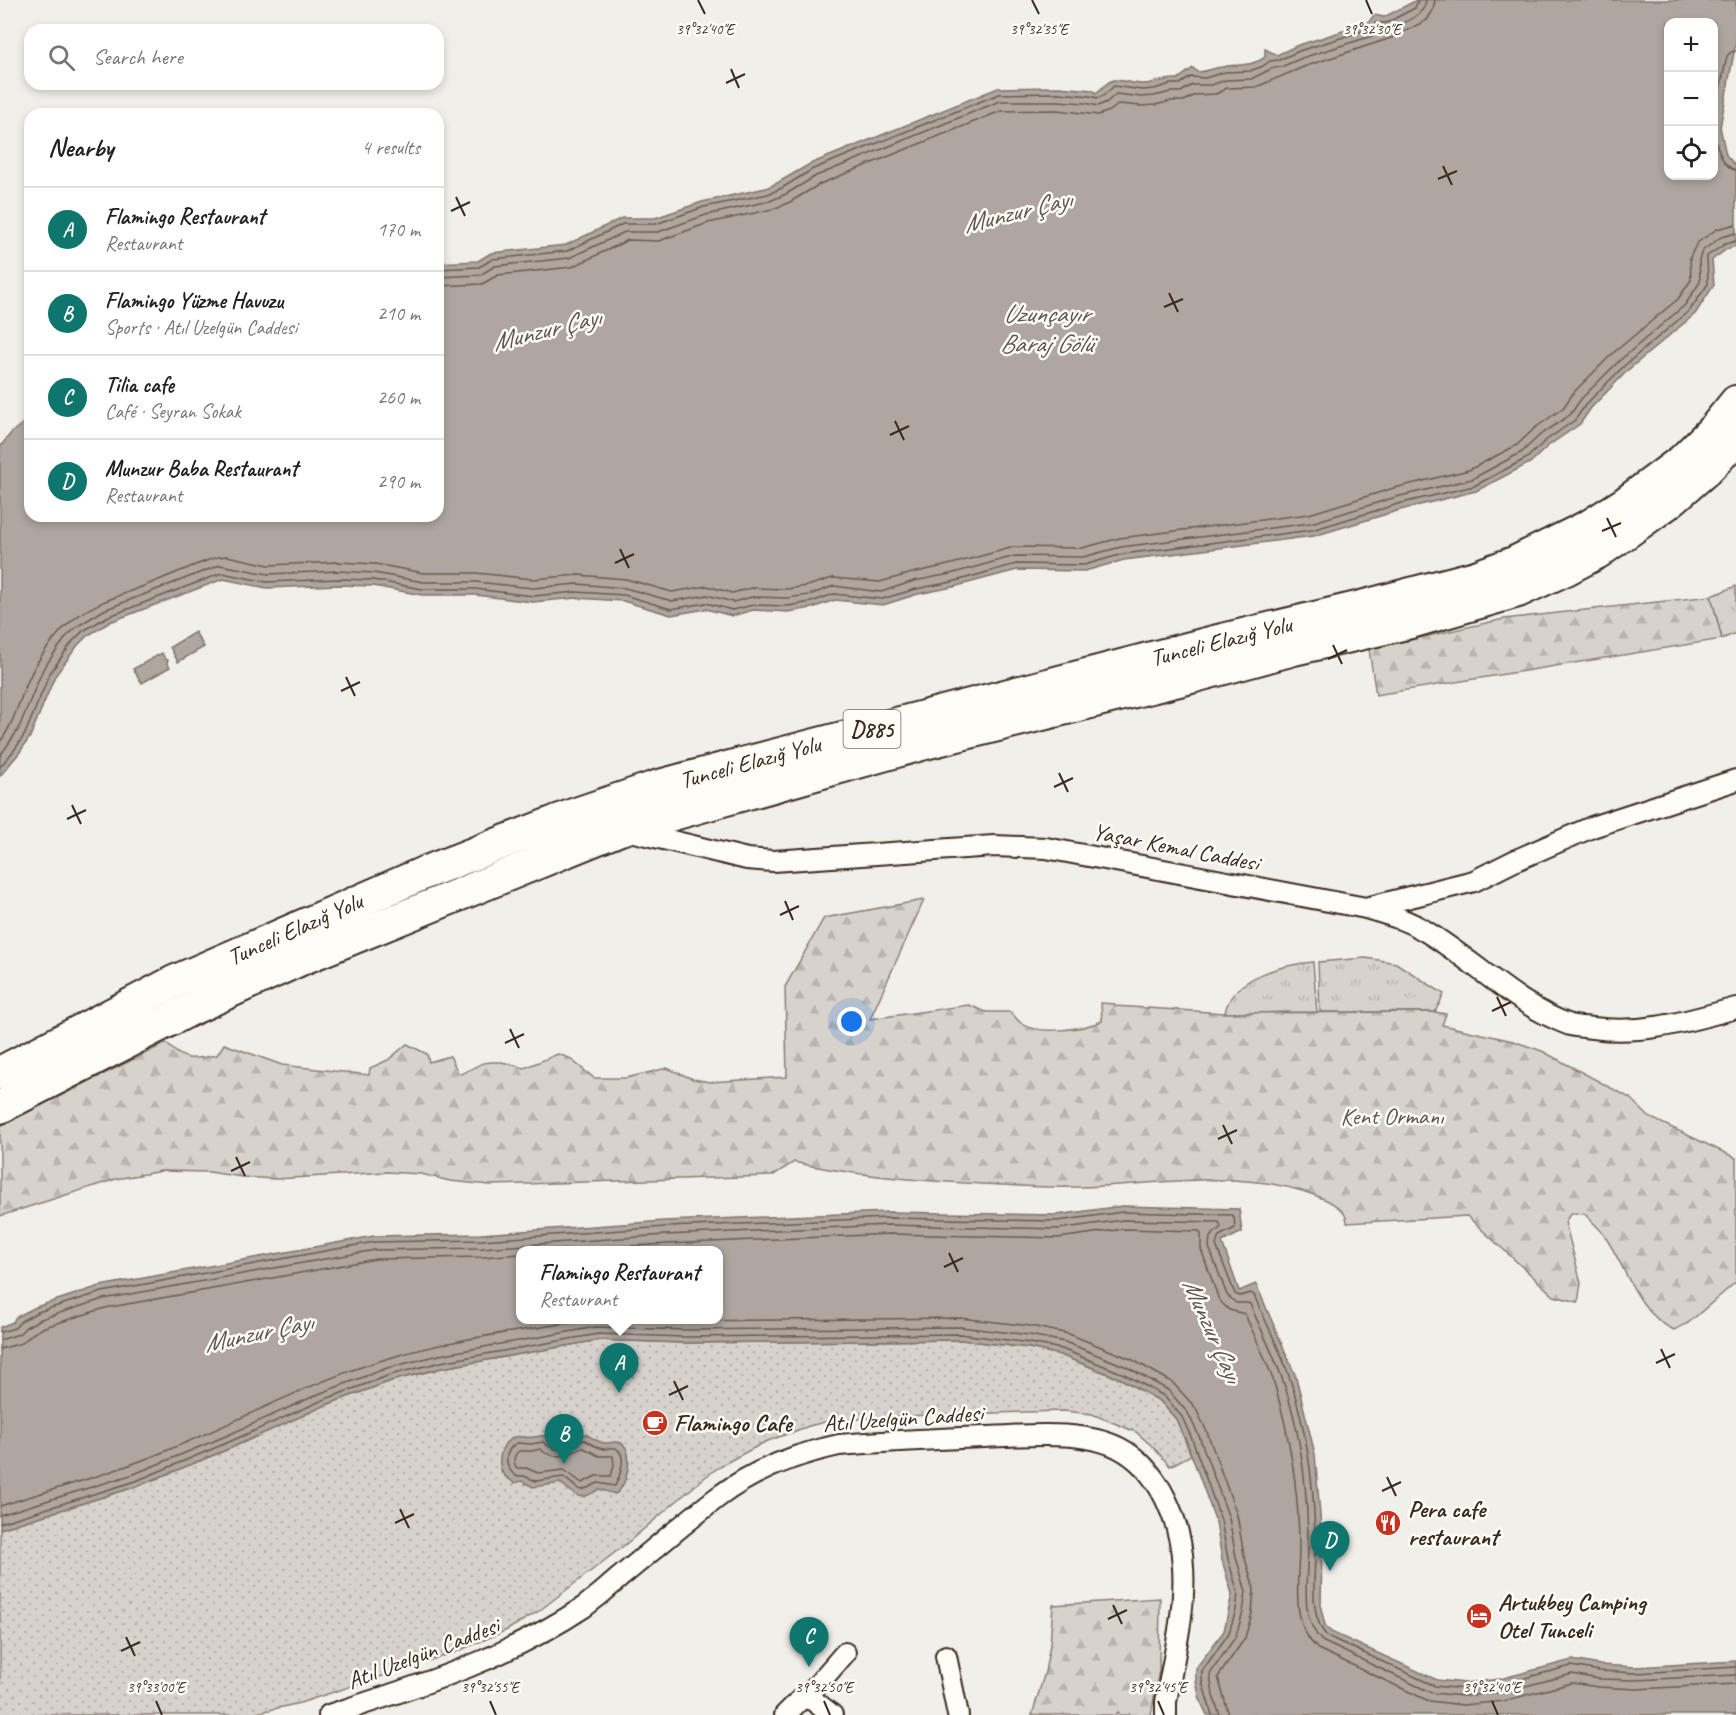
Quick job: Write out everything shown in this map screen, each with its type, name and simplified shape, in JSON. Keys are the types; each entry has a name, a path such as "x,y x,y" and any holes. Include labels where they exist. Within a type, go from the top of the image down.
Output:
{"main road":[{"name":"Tunceli Elazığ Yolu","path":"0,1073 174,982 424,873 576,814 656,787 884,726 1476,577 1514,563 1556,543 1624,504 1683,460 1714,429 1736,402"},
{"name":"Tunceli Elazığ Yolu","path":"0,1107 189,1010 303,958 620,829 925,743 1168,683 1294,649 1411,622 1518,591 1598,552 1631,530 1669,502 1706,470 1736,439"}],"street":[{"path":"1365,908 1455,887 1592,827 1736,780"},
{"name":"Yaşar Kemal Caddesi","path":"576,814 620,829 737,857 773,861 994,846 1046,848 1365,908 1402,918 1426,931 1510,992 1572,1025 1602,1030 1633,1031 1666,1027 1736,1008"},
{"name":"Atıl Uzelgün Caddesi","path":"329,1715 464,1670 549,1628 586,1605 719,1496 754,1474 775,1465 816,1450 838,1445 1031,1436 1081,1437 1102,1441 1119,1448 1136,1460 1152,1478 1167,1502 1176,1526 1183,1565 1183,1589 1166,1715"},
{"path":"785,1715 806,1698 845,1653"},
{"path":"946,1656 958,1715"},
{"path":"806,1698 814,1701 832,1715"}],"green space":[{"path":"1736,586 1736,633 1722,639 1711,596"},
{"path":"1711,596 1722,639 1376,695 1369,649 1504,619"},
{"name":"Kent Ormanı","path":"924,900 870,1019 969,1005 986,1012 1011,1012 1020,1022 1029,1027 1061,1030 1084,1027 1102,1021 1101,1003 1115,1004 1115,1006 1225,1013 1435,1012 1446,1014 1442,1025 1513,1041 1542,1051 1630,1098 1649,1117 1736,1158 1736,1282 1688,1323 1674,1330 1661,1322 1640,1299 1609,1243 1585,1214 1571,1213 1565,1222 1581,1283 1578,1302 1554,1296 1467,1216 1347,1223 1344,1214 1324,1199 1267,1183 1234,1180 1034,1187 857,1174 794,1162 772,1176 490,1185 450,1181 421,1174 387,1172 276,1179 209,1172 162,1171 116,1179 0,1216 0,1126 166,1043 178,1054 189,1058 217,1055 224,1044 282,1065 369,1075 370,1068 388,1060 407,1044 427,1054 429,1062 450,1056 458,1073 461,1074 483,1063 491,1062 502,1062 524,1068 558,1054 569,1058 594,1078 626,1078 667,1068 693,1079 710,1082 787,1077 785,987 824,918"},
{"path":"1366,958 1396,963 1444,994 1435,1012 1320,1012 1318,962"},
{"path":"1313,962 1317,1012 1225,1013 1229,1001 1247,982 1273,970"},
{"path":"599,1340 684,1343 961,1340 1029,1348 1060,1355 1121,1379 1160,1401 1176,1419 1191,1455 1170,1466 1136,1432 1092,1414 1064,1411 904,1416 829,1421 765,1442 722,1465 626,1544 539,1611 507,1630 456,1652 300,1703 247,1715 0,1715 0,1529 138,1486 231,1448 326,1405 391,1381 442,1368"},
{"path":"1160,1598 1159,1671 1151,1715 1119,1715 1118,1712 1116,1715 1032,1715 1045,1672 1053,1605"}],"water":[{"name":"Uzunçayır Baraj Gölü","path":"1417,0 1736,0 1736,42 1720,127 1726,155 1736,166 1736,246 1727,249 1712,260 1714,285 1695,314 1628,370 1591,408 1580,424 1548,446 1530,463 1476,491 1400,510 1314,536 1124,560 1085,571 1017,570 883,605 835,600 812,608 788,612 753,610 732,616 706,609 671,615 623,601 576,598 533,602 475,595 422,595 373,586 267,588 223,579 110,622 87,636 55,676 30,737 0,776 0,447 24,422 24,522 444,522 444,263 478,261 491,253 566,245 622,218 655,218 702,202 766,188 810,164 998,88 1059,87 1093,90 1096,93 1114,80 1144,84 1178,79 1193,68 1201,72 1244,65 1265,57 1265,49 1277,55 1296,46 1368,23 1374,15 1384,17"},
{"path":"195,632 204,647 178,662 170,647"},
{"path":"162,653 170,667 142,683 133,669"},
{"name":"Munzur Çayı","path":"1122,1206 1239,1209 1242,1232 1222,1242 1239,1291 1256,1284 1296,1377 1315,1454 1322,1540 1321,1609 1325,1625 1331,1632 1437,1680 1465,1683 1500,1679 1572,1660 1600,1665 1636,1667 1736,1661 1736,1715 1207,1715 1200,1700 1196,1668 1224,1631 1232,1594 1222,1560 1216,1522 1176,1419 1160,1401 1121,1379 1060,1355 1029,1348 961,1340 684,1343 599,1340 442,1368 391,1381 326,1405 231,1448 138,1486 0,1529 0,1327 13,1322 16,1317 36,1307 100,1286 374,1236 481,1234 665,1221 889,1212 1057,1215"},
{"path":"586,1434 602,1442 623,1444 626,1449 628,1470 623,1485 615,1494 599,1489 583,1497 571,1492 561,1483 533,1487 522,1481 514,1483 503,1474 500,1464 501,1452 510,1439 547,1436 552,1442 557,1442"}],"place":[{"name":"Flamingo Restaurant","path":"619,1393"},
{"name":"Flamingo Cafe","path":"655,1423"},
{"name":"Flamingo Yüzme Havuzu","path":"564,1464"},
{"name":"Pera cafe restaurant","path":"1388,1523"},
{"name":"Munzur Baba Restaurant","path":"1330,1571"},
{"name":"Artukbey Camping Otel Tunceli","path":"1479,1616"},
{"name":"Tilia cafe","path":"809,1667"}]}
